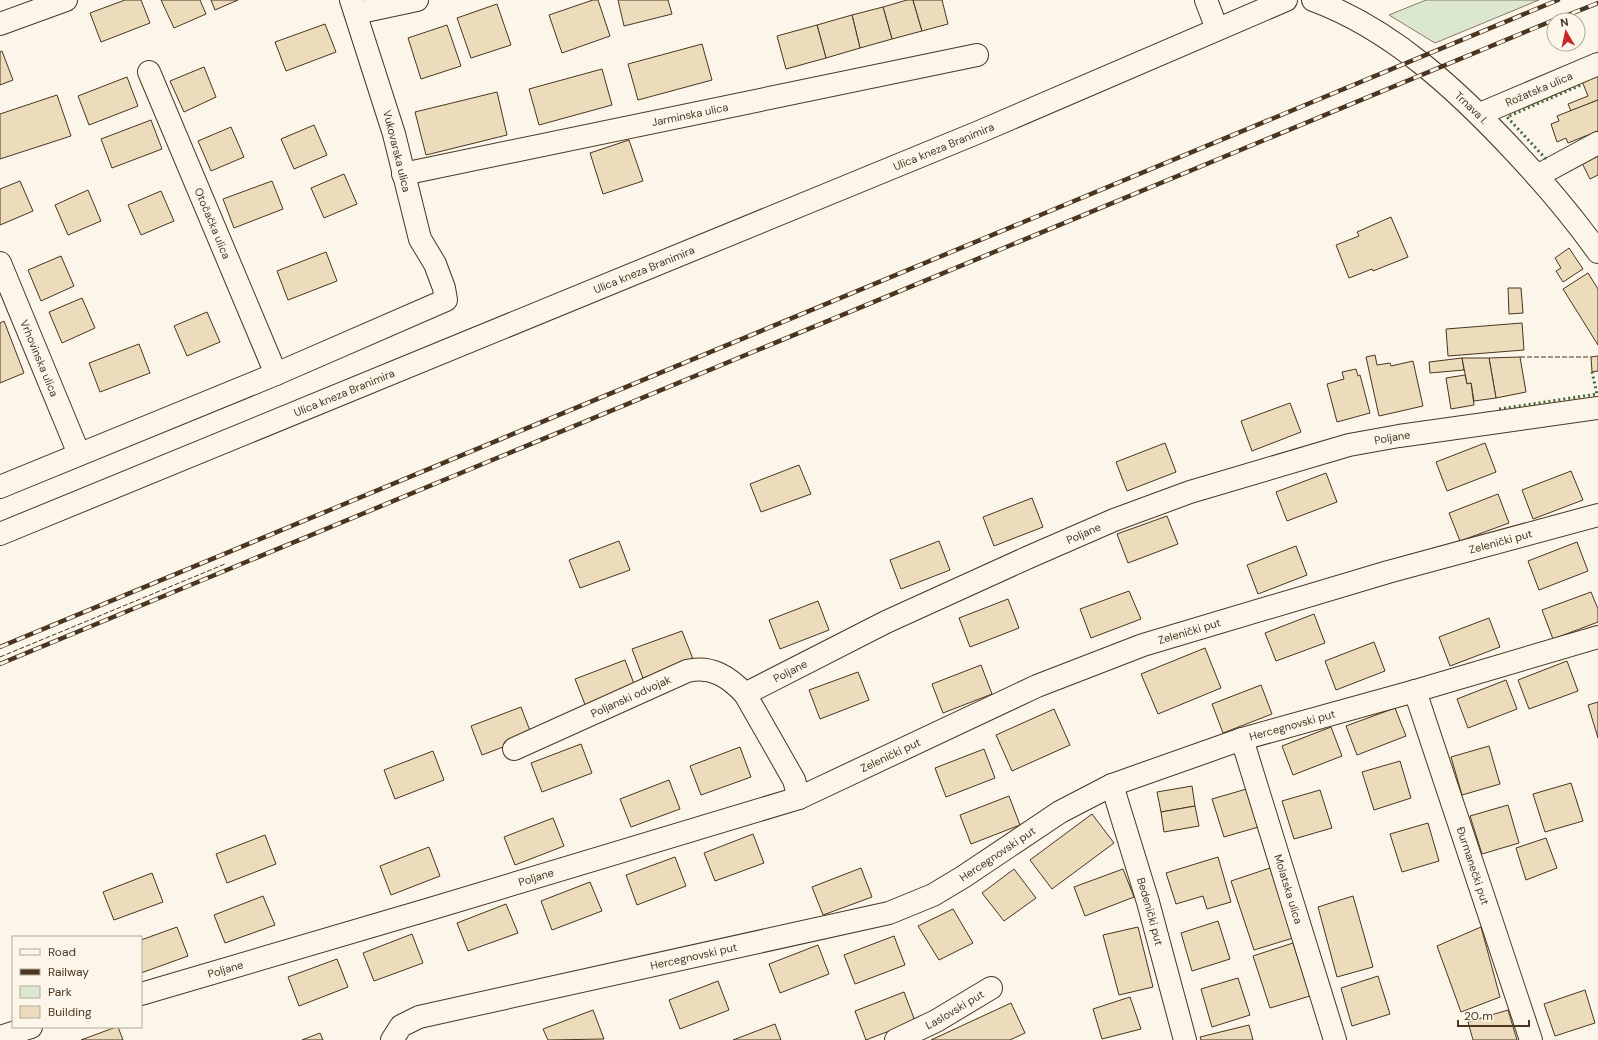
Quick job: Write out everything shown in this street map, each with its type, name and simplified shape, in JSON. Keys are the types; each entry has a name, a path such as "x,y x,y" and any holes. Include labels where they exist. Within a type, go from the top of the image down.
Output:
{"street":[{"path":"0,24 66,0"},
{"path":"353,7 417,0"},
{"path":"1206,0 1217,28"},
{"name":"Ulica kneza Branimira","path":"0,534 979,132 1217,28 1286,0"},
{"name":"Trnava I.","path":"1313,0 1355,18 1383,36 1430,70 1480,114 1537,176 1591,228 1598,252"},
{"name":"Vukovarska ulica","path":"276,374 446,300 444,288 435,264 420,240 394,134 353,7"},
{"name":"Jarminska ulica","path":"403,174 977,55"},
{"name":"Rožatska ulica","path":"1480,114 1598,64"},
{"name":"Otočačka ulica","path":"149,72 276,374"},
{"path":"1537,176 1598,143"},
{"name":"Vrhovinska ulica","path":"0,263 79,454"},
{"path":"0,487 276,374"},
{"name":"Poljane","path":"745,694 886,622 1029,557 1114,520 1190,492 1349,445 1399,436 1598,408"},
{"name":"Zelenički put","path":"800,798 1037,686 1143,645 1388,572 1598,515"},
{"name":"Hercegnovski put","path":"392,1040 401,1026 419,1017 889,913 933,895 963,877 1060,812 1112,784 1242,739 1415,692 1598,637"},
{"name":"Poljanski odvojak","path":"514,750 687,671 698,669 714,671 733,681 745,694"},
{"name":"Đurmanečki put","path":"1415,692 1531,1040"},
{"path":"745,694 794,780 800,798"},
{"name":"Molatska ulica","path":"1242,739 1335,1040"},
{"name":"Bedenički put","path":"1112,784 1148,902 1185,1040"},
{"name":"Poljane","path":"142,994 800,798"},
{"name":"Laslovski put","path":"896,1040 936,1021 991,988"},
{"path":"0,1037 28,1028"}],"green space":[{"path":"1426,0 1539,0 1435,43 1389,15"}],"building":[{"path":"125,0 141,0 150,23 101,42 90,13"},
{"path":"161,0 200,0 206,14 174,28"},
{"path":"211,0 238,0 215,10"},
{"path":"593,0 598,0 610,36 562,53 549,15"},
{"path":"618,0 668,0 672,14 624,26"},
{"path":"907,0 913,0 922,31 892,39 883,7"},
{"path":"913,0 942,0 948,24 922,31"},
{"path":"497,4 511,45 471,58 457,18"},
{"path":"883,7 892,39 860,48 852,15"},
{"path":"852,15 860,48 826,58 817,25"},
{"path":"325,24 336,52 286,71 275,42"},
{"path":"447,25 461,66 421,79 408,38"},
{"path":"817,25 826,58 786,69 777,36"},
{"path":"702,44 712,80 638,100 628,64"},
{"path":"2,51 13,80 0,85 0,52"},
{"path":"204,67 216,97 184,112 170,81"},
{"path":"602,69 612,105 539,125 529,89"},
{"path":"1598,75 1598,100 1571,111 1568,104 1588,96 1582,81"},
{"path":"127,77 138,106 89,125 78,96"},
{"path":"497,92 507,135 426,155 415,112"},
{"path":"57,95 71,136 0,159 0,114"},
{"path":"1598,100 1598,131 1568,143 1566,138 1557,142 1551,124 1559,121 1557,116"},
{"path":"151,120 162,149 112,168 101,139"},
{"path":"314,125 327,155 294,169 281,139"},
{"path":"231,127 244,157 211,171 198,141"},
{"path":"629,140 643,181 603,194 590,153"},
{"path":"1598,150 1598,175 1590,179 1580,159"},
{"path":"344,174 357,204 324,218 311,188"},
{"path":"20,181 33,211 0,225 0,189"},
{"path":"272,181 283,209 234,228 223,199"},
{"path":"88,190 101,221 68,235 55,205"},
{"path":"161,191 174,221 141,235 128,205"},
{"path":"1391,217 1408,257 1373,271 1372,269 1349,278 1336,245 1359,236 1357,232"},
{"path":"1569,248 1583,269 1563,282 1556,271 1561,268 1555,258"},
{"path":"326,252 337,281 288,300 277,271"},
{"path":"61,256 74,286 41,301 28,270"},
{"path":"1588,273 1598,289 1598,345 1563,289"},
{"path":"1508,288 1521,288 1523,313 1509,314"},
{"path":"82,298 95,328 62,343 49,312"},
{"path":"207,312 220,342 187,356 174,326"},
{"path":"4,321 24,373 0,383 0,323"},
{"path":"1522,323 1524,350 1448,356 1446,329"},
{"path":"139,344 150,373 100,392 89,363"},
{"path":"1375,355 1377,365 1390,363 1391,366 1413,361 1423,406 1379,416 1366,357"},
{"path":"1598,356 1598,371 1592,372 1591,357"},
{"path":"1520,357 1526,392 1496,398 1489,358"},
{"path":"1462,358 1464,370 1430,373 1429,362"},
{"path":"1462,358 1489,358 1496,398 1474,401 1471,383 1467,384"},
{"path":"1356,369 1358,376 1360,375 1370,413 1337,422 1327,384 1344,379 1342,372"},
{"path":"1465,375 1467,384 1471,383 1474,405 1451,409 1446,378"},
{"path":"1290,403 1301,432 1252,451 1241,421"},
{"path":"1165,443 1176,472 1127,491 1116,462"},
{"path":"1485,443 1496,472 1447,491 1436,462"},
{"path":"799,465 811,494 761,512 750,484"},
{"path":"1571,471 1583,500 1533,519 1522,490"},
{"path":"1326,473 1337,502 1287,521 1276,492"},
{"path":"1498,494 1509,523 1460,541 1449,513"},
{"path":"1032,498 1043,527 994,546 983,517"},
{"path":"1167,516 1178,544 1128,563 1117,534"},
{"path":"619,541 630,570 580,588 569,560"},
{"path":"939,541 950,570 901,589 890,560"},
{"path":"1577,542 1588,571 1539,590 1528,561"},
{"path":"1296,546 1307,575 1258,594 1247,565"},
{"path":"1129,591 1141,619 1091,638 1080,609"},
{"path":"1591,592 1598,609 1598,622 1553,639 1542,610"},
{"path":"1008,599 1019,628 970,647 959,618"},
{"path":"818,601 829,630 780,649 769,620"},
{"path":"1314,614 1325,643 1276,661 1265,633"},
{"path":"1489,618 1500,647 1450,666 1439,637"},
{"path":"682,631 693,659 643,678 632,649"},
{"path":"1374,642 1385,671 1336,690 1325,661"},
{"path":"1205,648 1221,688 1158,714 1141,674"},
{"path":"625,660 636,689 586,707 575,679"},
{"path":"1567,661 1578,691 1529,709 1518,680"},
{"path":"981,665 992,694 943,713 932,684"},
{"path":"858,672 869,700 820,719 809,690"},
{"path":"1506,680 1517,709 1468,728 1457,699"},
{"path":"1261,685 1272,714 1223,733 1212,704"},
{"path":"1598,702 1598,738 1588,705"},
{"path":"521,707 532,736 482,755 471,726"},
{"path":"1395,708 1406,736 1357,755 1346,726"},
{"path":"1054,709 1070,745 1012,771 996,735"},
{"path":"1331,727 1342,756 1293,775 1282,746"},
{"path":"581,744 592,773 542,792 531,763"},
{"path":"1489,746 1500,784 1462,795 1451,757"},
{"path":"740,747 751,777 701,795 690,766"},
{"path":"984,749 995,778 946,797 935,768"},
{"path":"433,751 444,780 395,799 384,770"},
{"path":"1400,761 1411,798 1374,810 1362,772"},
{"path":"669,780 680,809 631,827 620,799"},
{"path":"1571,783 1583,821 1545,832 1533,794"},
{"path":"1192,786 1195,806 1161,812 1157,792"},
{"path":"1250,788 1262,826 1224,837 1212,799"},
{"path":"1320,790 1332,828 1294,839 1282,801"},
{"path":"1009,796 1020,825 971,844 960,815"},
{"path":"1508,805 1519,843 1482,854 1470,816"},
{"path":"1195,806 1199,826 1164,832 1161,812"},
{"path":"1092,814 1114,843 1052,889 1030,860"},
{"path":"553,818 564,846 515,865 504,837"},
{"path":"1428,823 1439,861 1402,872 1390,834"},
{"path":"753,834 764,863 715,881 704,853"},
{"path":"265,835 276,864 227,883 216,854"},
{"path":"1546,838 1557,868 1526,880 1516,848"},
{"path":"429,847 440,876 391,895 380,866"},
{"path":"675,857 686,886 637,905 626,875"},
{"path":"1218,857 1231,902 1207,909 1203,896 1176,904 1166,873"},
{"path":"861,868 872,897 823,915 812,887"},
{"path":"1270,868 1293,938 1254,950 1231,881"},
{"path":"1014,869 1036,898 1004,921 982,893"},
{"path":"1123,869 1134,897 1085,916 1074,887"},
{"path":"152,873 163,902 114,920 103,892"},
{"path":"590,882 602,911 552,930 541,901"},
{"path":"263,896 275,925 225,943 214,915"},
{"path":"1353,896 1373,967 1337,977 1318,907"},
{"path":"506,904 518,933 468,951 457,923"},
{"path":"953,909 973,943 939,960 918,926"},
{"path":"1218,921 1230,959 1192,971 1181,933"},
{"path":"177,927 188,956 142,973 142,940"},
{"path":"1138,927 1153,987 1119,995 1103,935"},
{"path":"1481,927 1500,997 1461,1012 1437,946"},
{"path":"412,934 423,963 374,981 363,953"},
{"path":"894,936 905,965 855,984 844,955"},
{"path":"1293,943 1310,996 1270,1008 1253,956"},
{"path":"818,945 829,974 780,993 769,964"},
{"path":"337,959 348,987 299,1006 288,977"},
{"path":"1378,976 1390,1014 1352,1026 1341,988"},
{"path":"1238,978 1250,1015 1212,1027 1201,989"},
{"path":"718,981 729,1010 680,1029 669,1000"},
{"path":"1585,990 1595,1023 1555,1036 1544,1004"},
{"path":"904,992 915,1021 866,1040 855,1011"},
{"path":"1130,997 1141,1029 1102,1039 1093,1009"},
{"path":"1011,1003 1025,1033 1010,1040 931,1040"},
{"path":"593,1010 604,1039 548,1040 543,1029"},
{"path":"1508,1010 1517,1040 1473,1040 1468,1022"},
{"path":"775,1024 781,1040 733,1040"},
{"path":"1249,1025 1253,1040 1201,1040 1200,1037"},
{"path":"113,1028 118,1028 123,1040 81,1040"},
{"path":"320,1033 323,1040 302,1040"}],"railway":[{"path":"0,647 1558,0"},
{"path":"1575,12 1598,3"},
{"path":"0,664 1546,23"}],"hedge":[{"path":"1546,159 1507,117 1583,84"},
{"path":"1499,409 1597,394 1592,372"}],"fence":[{"path":"1520,357 1591,357"},
{"path":"0,657 225,564"}]}
